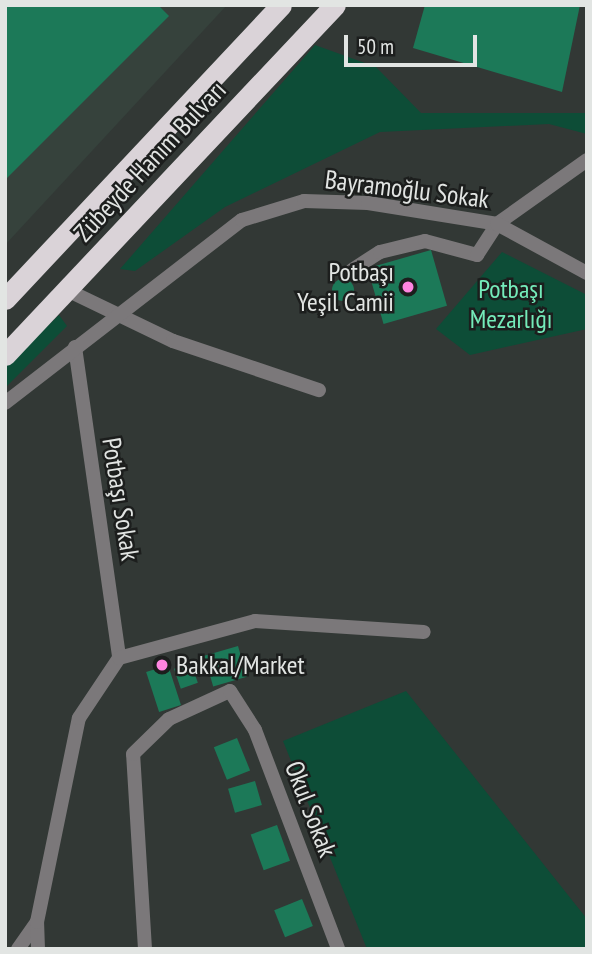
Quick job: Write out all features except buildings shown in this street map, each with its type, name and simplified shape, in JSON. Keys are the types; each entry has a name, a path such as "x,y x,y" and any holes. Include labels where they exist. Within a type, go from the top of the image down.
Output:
{"highway":[{"name":"Zübeyde Hanım Bulvarı","path":"5,299 281,5"},
{"name":"Zübeyde Hanım Bulvarı","path":"5,355 69,291 335,5"}],"street":[{"path":"352,270 380,252 425,241 477,255 496,224 587,160"},
{"name":"Bayramoğlu Sokak","path":"5,403 75,346 120,317 242,220 304,201 368,203 496,224 587,273"},
{"path":"69,291 120,317 271,379 319,390"},
{"name":"Potbaşı Sokak","path":"75,346 119,658"},
{"path":"38,949 37,922 79,718 119,658 255,621 424,632"},
{"name":"Okul Sokak","path":"145,949 133,754 169,719 230,691 255,730 338,949"},
{"path":"18,949 37,922"}],"shaded area":[{"path":"5,5 227,5 5,245"}],"green space":[{"path":"315,45 376,67 421,113 587,113 587,134 549,124 380,132 225,207 135,271 120,269"},
{"name":"Potbaşı Mezarlığı","path":"502,252 587,295 587,329 470,355 436,329"},
{"path":"59,315 67,326 5,388 5,367"},
{"path":"406,691 587,919 587,949 367,949 283,741"}],"place":[{"name":"Potbaşı Yeşil Camii","path":"408,287"},
{"name":"Bakkal/Market","path":"162,665"}]}
